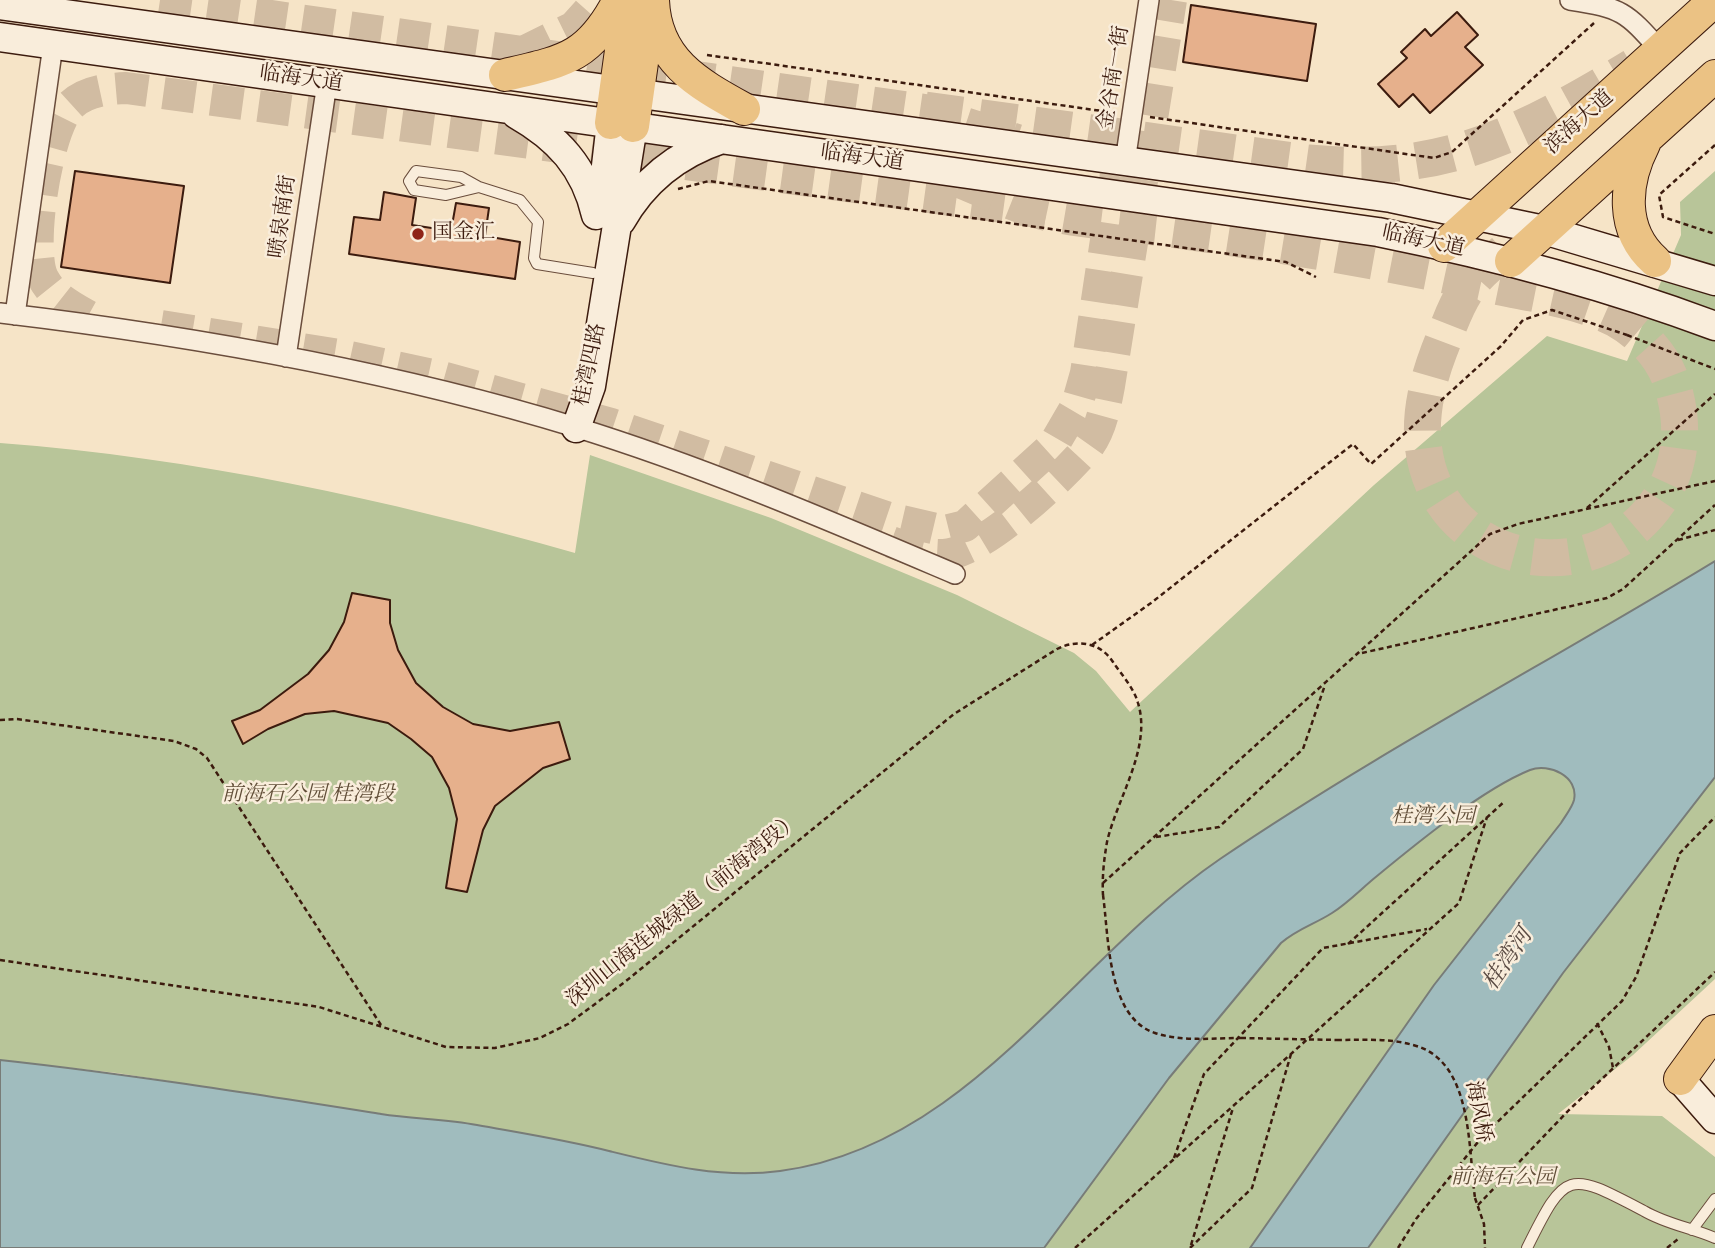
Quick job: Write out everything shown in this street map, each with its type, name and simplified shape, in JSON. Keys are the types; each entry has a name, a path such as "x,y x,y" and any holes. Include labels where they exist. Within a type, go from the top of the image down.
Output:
{"main road":[{"path":"505,75 570,57 589,46 601,32 619,0"},
{"name":"桂湾四路","path":"627,92 628,0"},
{"path":"652,0 659,36 681,70 697,83 744,109"},
{"name":"桂湾四路","path":"576,428 591,387 607,228 627,92 652,0"},
{"name":"滨海大道","path":"1444,246 1715,0"},
{"name":"临海大道","path":"0,5 1391,198 1544,230 1715,281"},
{"name":"临海大道","path":"0,37 1278,216 1511,261 1715,326"},
{"path":"1511,261 1715,76"},
{"path":"508,109 555,139 572,159 586,181 607,228 662,170 701,146 722,139"},
{"path":"1646,139 1630,178 1627,202 1634,235 1642,250 1655,261"},
{"name":"桂湾四路","path":"576,428 576,386 593,273 607,228"},
{"path":"1680,1079 1715,1031"},
{"path":"1680,1079 1715,1063"},
{"path":"1680,1079 1715,1119"}],"street":[{"name":"金谷南一街","path":"1125,162 1149,0"},
{"path":"1570,0 1612,6 1631,17 1661,51"},
{"path":"53,45 7,314 286,357 414,384 576,428 826,519 955,574"},
{"name":"喷泉南街","path":"286,357 327,83"}],"lane":[{"path":"479,187 446,195 414,190 409,181 412,174 419,171 461,177 479,187 506,193 531,210 538,229 534,258 537,264 593,273"},
{"path":"1527,1248 1555,1196 1577,1183 1590,1183 1655,1217 1715,1238"},
{"path":"1692,1230 1715,1199"}],"path":[{"path":"707,55 1434,158 1452,152 1612,6"},
{"path":"1715,145 1659,195 1663,217 1715,234"},
{"path":"675,190 709,181 1286,262 1316,277"},
{"path":"1102,884 1108,841 1138,748 1140,712 1137,699 1107,653 1092,645 1151,603 1353,444 1371,464 1501,346 1522,320 1552,310 1628,335 1715,369"},
{"path":"1585,509 1715,394"},
{"path":"1102,884 1490,534 1518,524 1715,481"},
{"path":"1359,654 1606,598 1623,589 1715,505"},
{"path":"1675,541 1715,530"},
{"name":"深圳山海连城绿道（前海湾段）","path":"0,960 329,1009 423,1041 470,1050 516,1045 540,1038 568,1024 654,959 954,714 1056,649 1075,643 1092,645"},
{"path":"1156,837 1219,827 1303,749 1326,682"},
{"path":"0,720 17,719 174,741 196,749 208,758 381,1026"},
{"path":"1348,944 1505,801"},
{"path":"1074,1248 1459,903 1487,817"},
{"path":"1398,1248 1416,1219 1482,1137 1622,1001 1632,984 1679,853 1715,817"},
{"name":"海风桥","path":"1102,884 1117,988 1131,1019 1147,1030 1167,1036 1337,1040 1415,1045 1433,1054 1450,1068 1463,1108 1475,1198 1484,1224 1485,1248"},
{"path":"1173,1159 1203,1074 1323,948 1430,928"},
{"path":"1478,1205 1613,1068 1715,972"},
{"path":"1597,1024 1609,1046 1613,1068"},
{"path":"1190,1248 1252,1188 1291,1054"},
{"path":"1190,1248 1234,1105"}],"green space":[{"path":"1715,171 1715,979 1633,1055 1558,1114 1662,1116 1715,1157 1715,1248 890,1248 558,1141 470,1124 400,1117 117,1073 0,1060 0,443 146,459 290,483 433,515 575,553 590,455 771,518 957,595 1074,653 1096,671 1130,712 1374,485 1547,336 1627,361 1681,235 1680,202"}],"water":[{"name":"桂湾河","path":"1715,561 1715,777 1563,973 1368,1248 1250,1248 1434,985 1572,806 1572,784 1554,770 1530,770 1471,803 1338,909 1281,943 1169,1078 1044,1248 0,1248 0,1060 143,1078 393,1116 465,1123 576,1143 673,1166 715,1172 780,1171 847,1155 908,1126 963,1088 1015,1044 1166,900 1220,859 1341,781"}],"building":[{"path":"1191,5 1316,24 1307,81 1183,62"},
{"path":"1457,12 1478,35 1465,47 1483,65 1430,113 1413,94 1399,107 1378,84 1407,58 1401,52 1425,29 1431,36"},
{"path":"75,171 184,186 170,283 61,267"},
{"name":"国金汇","path":"384,192 416,198 412,225 451,231 456,203 489,208 485,236 520,242 515,279 349,254 354,217 380,220"},
{"path":"352,593 390,600 390,623 398,650 416,683 443,707 473,724 510,731 559,722 570,759 543,768 495,806 483,830 467,892 446,888 457,819 449,788 432,757 411,739 388,723 334,711 305,714 268,729 243,744 232,721 260,710 308,674 329,650 344,622"}],"tunnel":[{"path":"160,0 925,110 1017,140"},
{"path":"521,53 574,27 598,0"},
{"path":"891,542 937,555 959,551 979,542 1041,494 1088,447 1096,433 1109,386 1171,0"},
{"path":"925,110 1308,163 1400,163 1441,156 1480,145 1517,130 1633,67"},
{"path":"88,316 57,296 43,278 39,263 39,217 47,163 62,119 70,106 82,97 111,89 126,88 1046,213"},
{"path":"161,326 345,356 442,377 611,424 889,518 945,531 965,526 1053,446 1077,405 1086,373 1122,134"},
{"path":"961,180 1015,203 1049,213 1251,241 1411,268 1451,276 1491,285 1539,294 1571,302 1601,312 1624,324 1654,351 1669,376 1678,407 1679,423 1679,440 1673,471 1659,500 1630,531 1596,550 1558,558 1520,554 1485,541 1455,517 1434,485 1423,443 1428,385 1456,309 1464,293 1469,286 1474,279 1522,237"}],"place":[{"name":"国金汇","path":"418,234"}],"park label":[{"name":"前海石公园 桂湾段","path":"308,796"},
{"name":"桂湾公园","path":"1433,818"},
{"name":"前海石公园","path":"1503,1179"}]}
